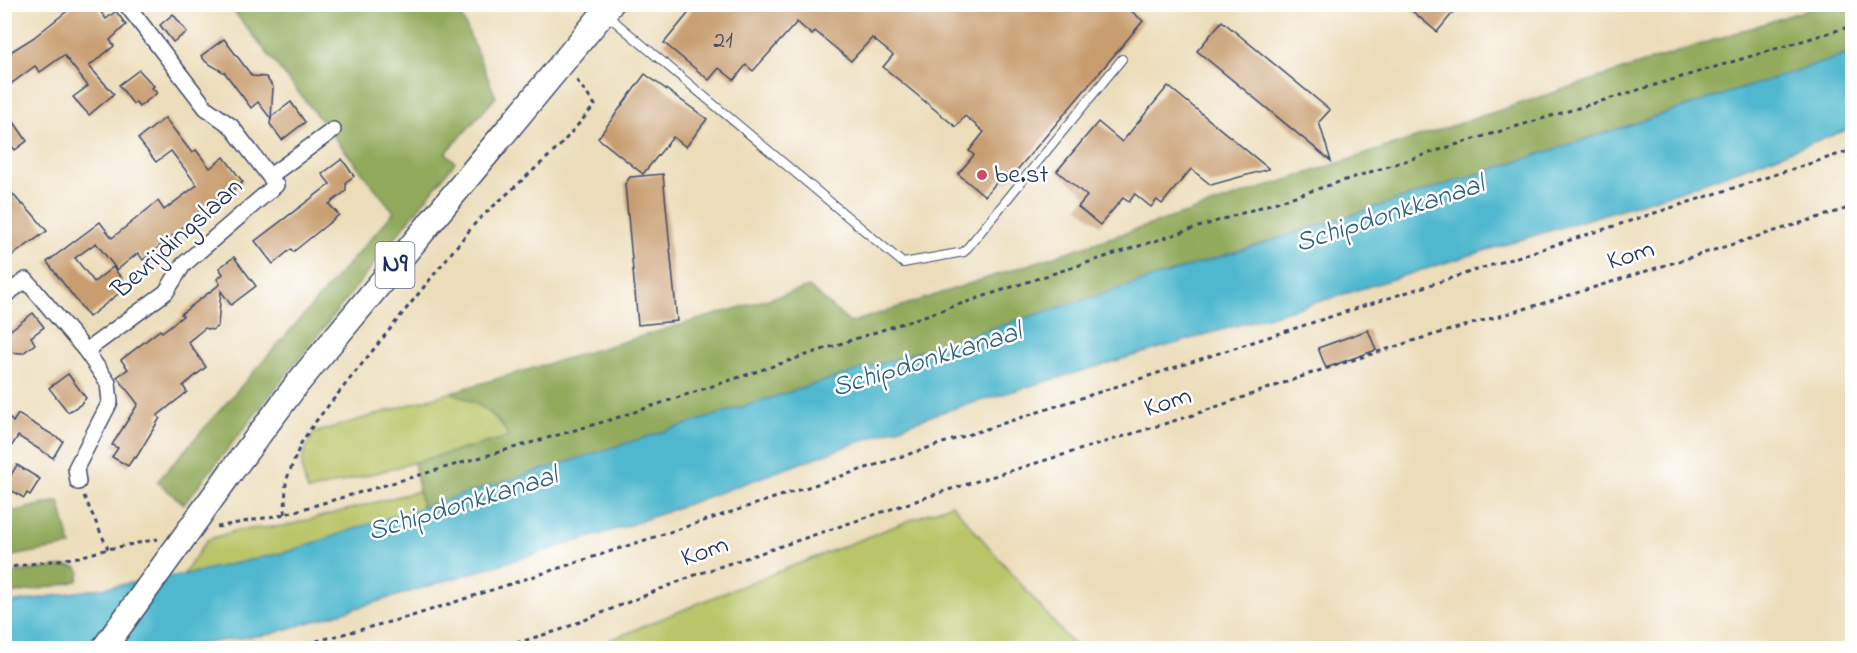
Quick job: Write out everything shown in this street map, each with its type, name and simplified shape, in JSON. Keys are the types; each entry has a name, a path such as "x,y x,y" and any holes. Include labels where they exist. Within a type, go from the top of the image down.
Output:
{"main road":[{"name":"N9","path":"104,648 297,384 608,8"}],"street":[{"path":"126,4 206,108 231,126 273,180"},
{"name":"Bevrijdingslaan","path":"86,351 166,292 183,265 273,180 333,130"},
{"path":"4,296 26,280 86,351 108,383 110,402 76,468 78,482"}],"lane":[{"path":"608,8 903,263 964,252 1122,59"}],"path":[{"path":"208,529 285,514 613,419 1033,280 1461,143 1852,26"},
{"path":"285,514 286,481 300,443 477,221 558,148 595,105 564,61"},
{"path":"290,648 423,612 1345,312 1852,150"},
{"name":"Kom","path":"500,648 560,630 695,575 948,490 1190,417 1315,372 1419,339 1531,308 1852,207"},
{"path":"78,482 108,549"},
{"path":"4,568 79,557 164,538"}],"green space":[{"path":"248,4 457,5 496,97 446,153 455,162 184,504 157,482 394,212 235,13"},
{"path":"1821,5 1852,5 1852,53 1293,234 422,508 414,462 509,437 492,414 452,392 809,287 850,323"},
{"path":"452,392 492,414 509,437 308,491 302,461 314,433"},
{"path":"419,491 422,508 287,552 183,575 207,540 238,530 285,526"},
{"path":"59,501 71,546 5,557 5,513"},
{"path":"952,504 1076,648 591,648 726,592"},
{"path":"66,566 76,567 80,572 78,581 5,595 5,573"}],"water":[{"name":"Schipdonkkanaal","path":"1852,53 1852,128 1689,188 1331,298 942,412 627,526 271,634 169,648 5,648 5,604 192,573 287,552 363,526 1293,234"}],"building":[{"path":"76,4 95,4 106,19 116,11 126,25 110,40 114,46 89,66 114,94 89,115 73,97 88,86 64,55 40,72 35,66 4,89 4,56 33,38"},
{"path":"696,4 742,4 751,11 756,4 1123,4 1143,21 1007,182 1002,176 985,196 958,174 974,155 969,151 984,132 965,116 956,127 883,67 893,55 872,38 851,61 815,31 812,35 797,22 753,71 746,65 734,80 719,68 709,80 664,43"},
{"path":"1404,4 1460,4 1437,32"},
{"path":"173,14 187,32 173,42 160,25"},
{"path":"1222,21 1330,110 1319,122 1331,161 1197,51"},
{"path":"224,39 252,76 266,77 273,87 271,119 258,102 251,108 225,73 206,62 201,56"},
{"path":"139,70 154,86 152,88 157,93 139,107 136,102 133,104 119,85"},
{"path":"645,74 707,119 686,147 673,137 643,174 598,138"},
{"path":"1168,86 1269,169 1211,185 1191,169 1162,204 1157,200 1151,207 1135,194 1129,202 1123,198 1100,225 1078,207 1087,196 1057,171 1098,122 1122,142"},
{"path":"291,102 305,122 282,140 270,124 271,117"},
{"path":"165,118 192,153 196,150 210,168 224,157 243,182 223,197 222,195 143,260 138,253 117,270 96,243 75,258 94,282 113,267 122,279 116,284 122,291 89,317 47,262 100,222 112,238 158,201 164,210 197,185 171,151 156,162 138,139"},
{"path":"12,119 27,141 15,150 4,136 4,125"},
{"path":"342,159 354,176 346,182 346,191 329,204 339,215 293,252 291,249 273,264 255,241 330,184 322,174"},
{"path":"663,174 677,321 638,325 625,184 630,177"},
{"path":"12,193 47,231 4,261 4,199"},
{"path":"234,257 256,286 231,305 221,291 218,326 212,330 205,328 188,342 206,367 183,386 187,392 157,416 160,418 136,458 134,457 128,466 112,457 118,448 112,445 138,404 117,377 128,369 121,360 160,330 162,332 183,316 181,314 220,284 217,279 223,274 219,268"},
{"path":"33,313 44,327 31,337 35,344 23,353 4,352 4,335"},
{"path":"1368,330 1376,350 1326,368 1318,348"},
{"path":"68,374 86,398 80,405 68,412 49,388"},
{"path":"4,412 13,422 18,414 63,441 53,458 18,436 4,458"},
{"path":"17,465 40,479 30,495 27,493 24,498 4,486"}],"place":[{"name":"be.st","path":"982,175"}]}
